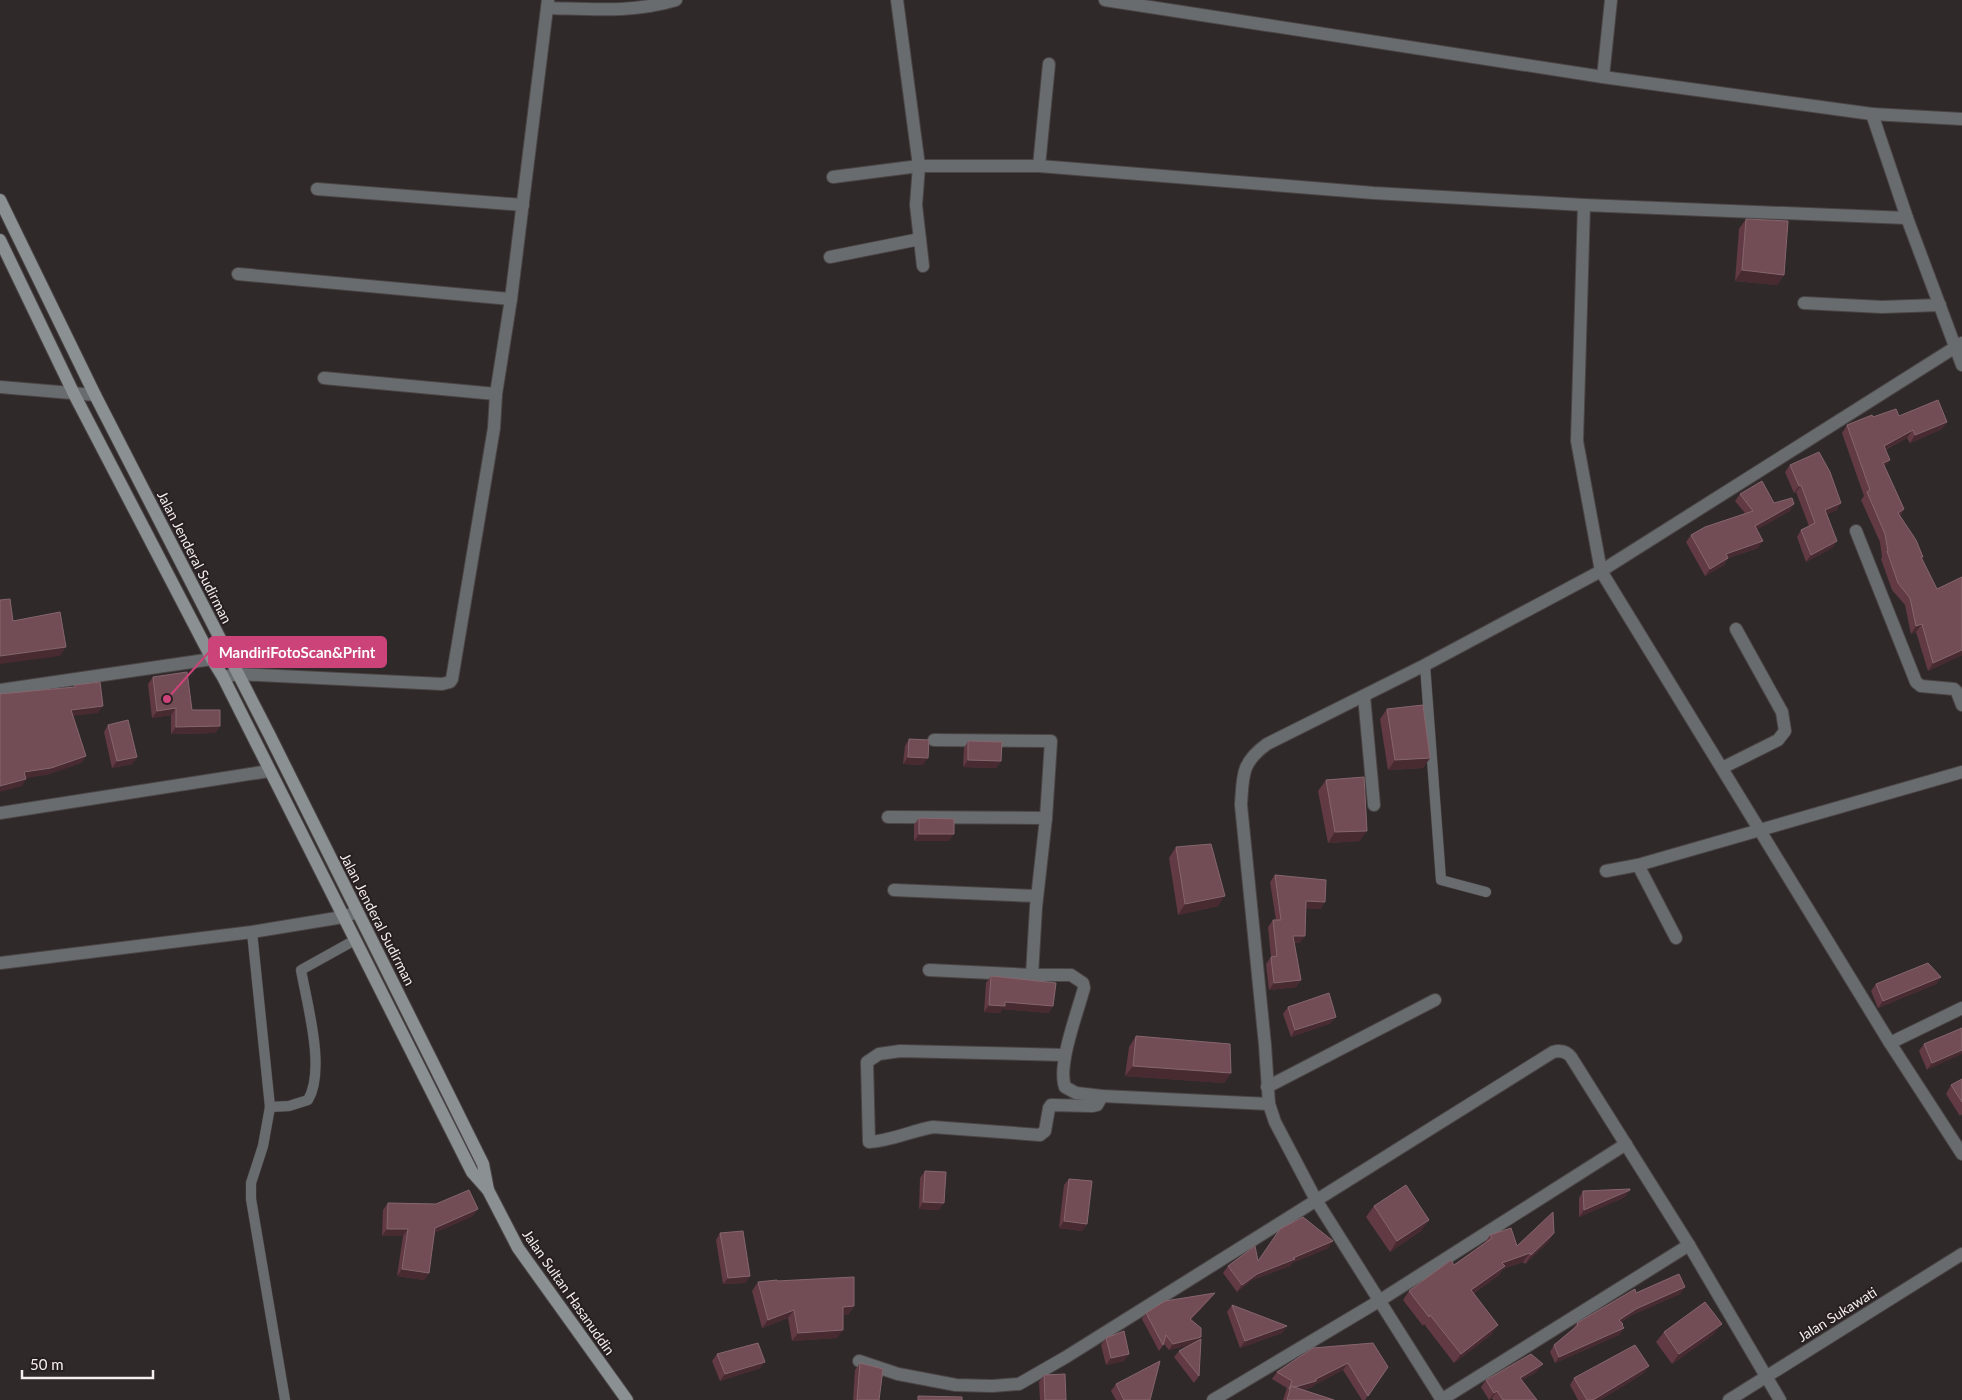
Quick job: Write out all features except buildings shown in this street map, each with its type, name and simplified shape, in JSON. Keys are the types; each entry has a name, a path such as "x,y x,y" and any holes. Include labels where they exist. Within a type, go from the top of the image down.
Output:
{"main road":[{"name":"Jalan Jenderal Sudirman","path":"0,200 95,395 238,674 432,1061"},
{"path":"0,240 74,394 223,677 472,1172 488,1190"},
{"name":"Jalan Sultan Hasanuddin","path":"432,1061 483,1164 488,1190 518,1248 627,1400"}],"street":[{"path":"223,677 238,674 442,684 450,682 454,672 494,428 496,394 511,299 547,4 648,8 676,0"},
{"path":"897,0 919,166 916,205 923,266"},
{"path":"1105,0 1603,76 1872,114 1962,119"},
{"path":"1603,76 1611,0"},
{"path":"1039,166 1049,64"},
{"path":"1872,114 1907,218 1940,305 1959,345 1962,365"},
{"path":"833,177 919,166 1039,166 1374,193 1584,205 1907,218"},
{"path":"317,189 523,205"},
{"path":"1584,205 1577,441 1601,571 1890,1043 1962,1154"},
{"path":"830,257 920,239"},
{"path":"238,274 511,299"},
{"path":"1804,303 1882,307 1940,305"},
{"path":"1689,1245 1442,1400 1316,1200 1275,1122 1269,1104 1265,1045 1241,806 1243,773 1253,754 1267,744 1425,666 1601,571 1959,345"},
{"path":"324,378 496,394"},
{"path":"0,387 95,395"},
{"path":"1856,531 1916,682 1921,686 1954,689 1962,705"},
{"path":"1722,768 1778,740 1786,731 1782,712 1736,630"},
{"path":"0,690 212,659"},
{"path":"1364,696 1374,805"},
{"path":"934,740 1052,741 1046,818 1036,896 1032,975"},
{"path":"0,813 269,771"},
{"path":"1606,871 1638,865 1962,772"},
{"path":"888,817 1046,818"},
{"path":"1638,865 1676,938"},
{"path":"894,890 1036,896"},
{"path":"0,964 252,932 343,917 357,912"},
{"path":"929,970 1070,975 1083,983 1084,988 1065,1056 1062,1074 1065,1087 1076,1093 1102,1096 1269,1104"},
{"path":"1267,1087 1435,1000"},
{"path":"1890,1043 1962,1008"},
{"path":"1065,1056 900,1051 879,1054 867,1062 868,1142 885,1141 933,1127 1040,1135 1045,1131 1049,1108 1052,1105 1092,1106 1097,1105 1102,1096"},
{"path":"859,1361 898,1374 956,1384 992,1386 1019,1384 1051,1366 1557,1051 1568,1053 1689,1245 1780,1400"},
{"path":"1213,1400 1379,1301 1626,1144"},
{"name":"Jalan Sukawati","path":"1729,1400 1962,1254"}],"lane":[{"path":"1425,666 1441,880 1486,892"},
{"path":"252,932 270,1108 264,1146 255,1166 251,1183 251,1199 285,1400"},
{"path":"270,1108 289,1106 308,1100 313,1091 316,1056 301,970 355,940"}],"place":[{"name":"MandiriFotoScan&Print","path":"167,699"}]}
